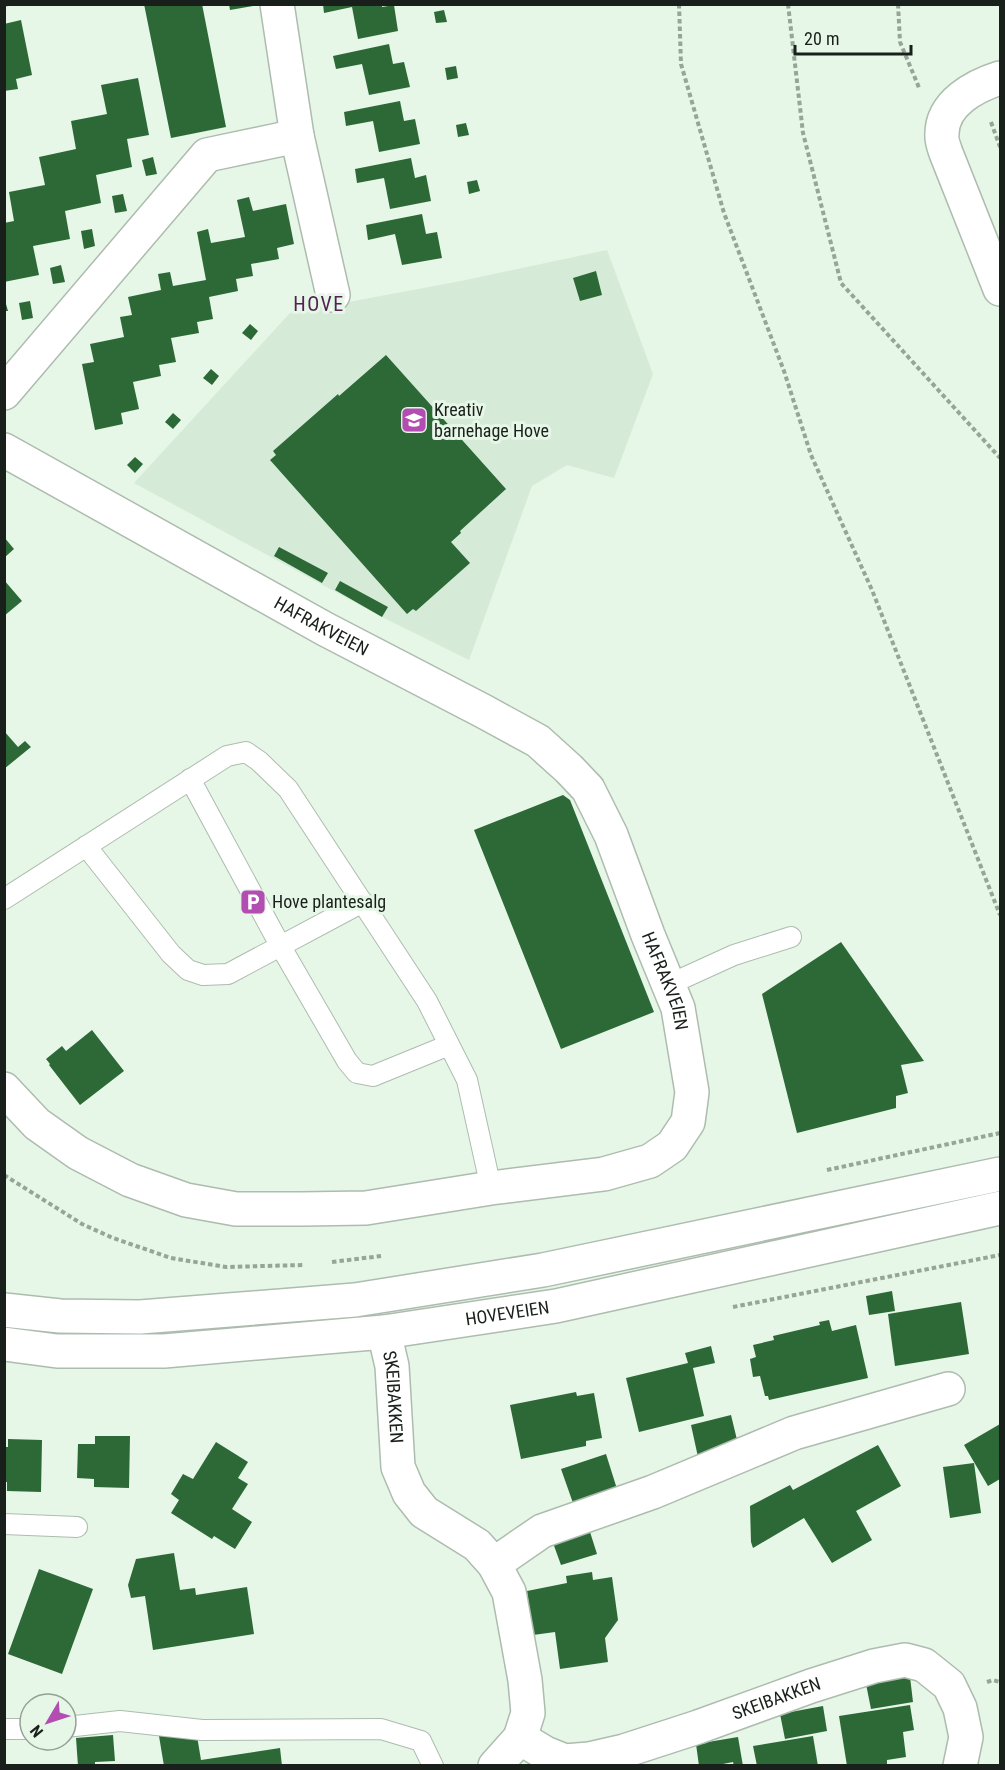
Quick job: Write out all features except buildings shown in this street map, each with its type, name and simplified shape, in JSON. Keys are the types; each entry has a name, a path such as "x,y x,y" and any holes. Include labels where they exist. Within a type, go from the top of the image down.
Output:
{"street":[{"path":"277,4 297,136 333,295"},
{"path":"1000,78 980,85 962,97 944,122 941,135 1000,289"},
{"path":"4,393 207,155 297,136"},
{"name":"HAFRAKVEIEN","path":"4,450 325,628 538,741 588,789 611,835 678,1008 692,1092 688,1122 672,1146 650,1161 604,1174 491,1188 366,1208 236,1209 186,1200 130,1180 78,1153 37,1124 4,1089"},
{"name":"HOVEVEIEN","path":"4,1310 60,1316 140,1317 355,1300 543,1270 1000,1174"},
{"name":"HOVEVEIEN","path":"4,1344 57,1351 164,1351 384,1332 556,1306 1000,1208"},
{"name":"SKEIBAKKEN","path":"384,1332 392,1366 398,1467 409,1493 424,1512 477,1545 494,1564 509,1592 525,1680 528,1713 520,1738 495,1766"},
{"path":"494,1564 542,1531 653,1492 794,1433 948,1389"},
{"name":"SKEIBAKKEN","path":"520,1738 545,1753 566,1761 589,1759 624,1751 698,1727 874,1666 905,1660 924,1665 949,1685 960,1708 966,1737 960,1766"}],"lane":[{"path":"4,899 227,756 246,753 259,761 288,789 427,1001 467,1080 491,1188"},
{"path":"190,779 281,946 347,1061 357,1073 373,1076 449,1045"},
{"path":"86,846 171,954 188,970 203,975 228,974 363,903"},
{"path":"668,985 734,955 791,937"},
{"path":"4,1524 76,1527"},
{"path":"78,1726 120,1721 202,1730 381,1729 421,1741 433,1766"}],"path":[{"path":"679,4 681,64 724,213 784,371 811,455 872,590 1000,915"},
{"path":"788,4 803,134 841,283 1000,458"},
{"path":"898,4 900,42 925,103 944,122"}],"shaded area":[{"name":"Kreativ barnehage Hove","path":"607,250 653,374 614,478 567,465 532,486 469,660 382,617 134,483 290,313 461,281"}],"place":[{"name":"Kreativ barnehage Hove","path":"414,420"},
{"name":"Hove plantesalg","path":"253,902"}],"district":[{"name":"HOVE","path":"319,304"}]}
